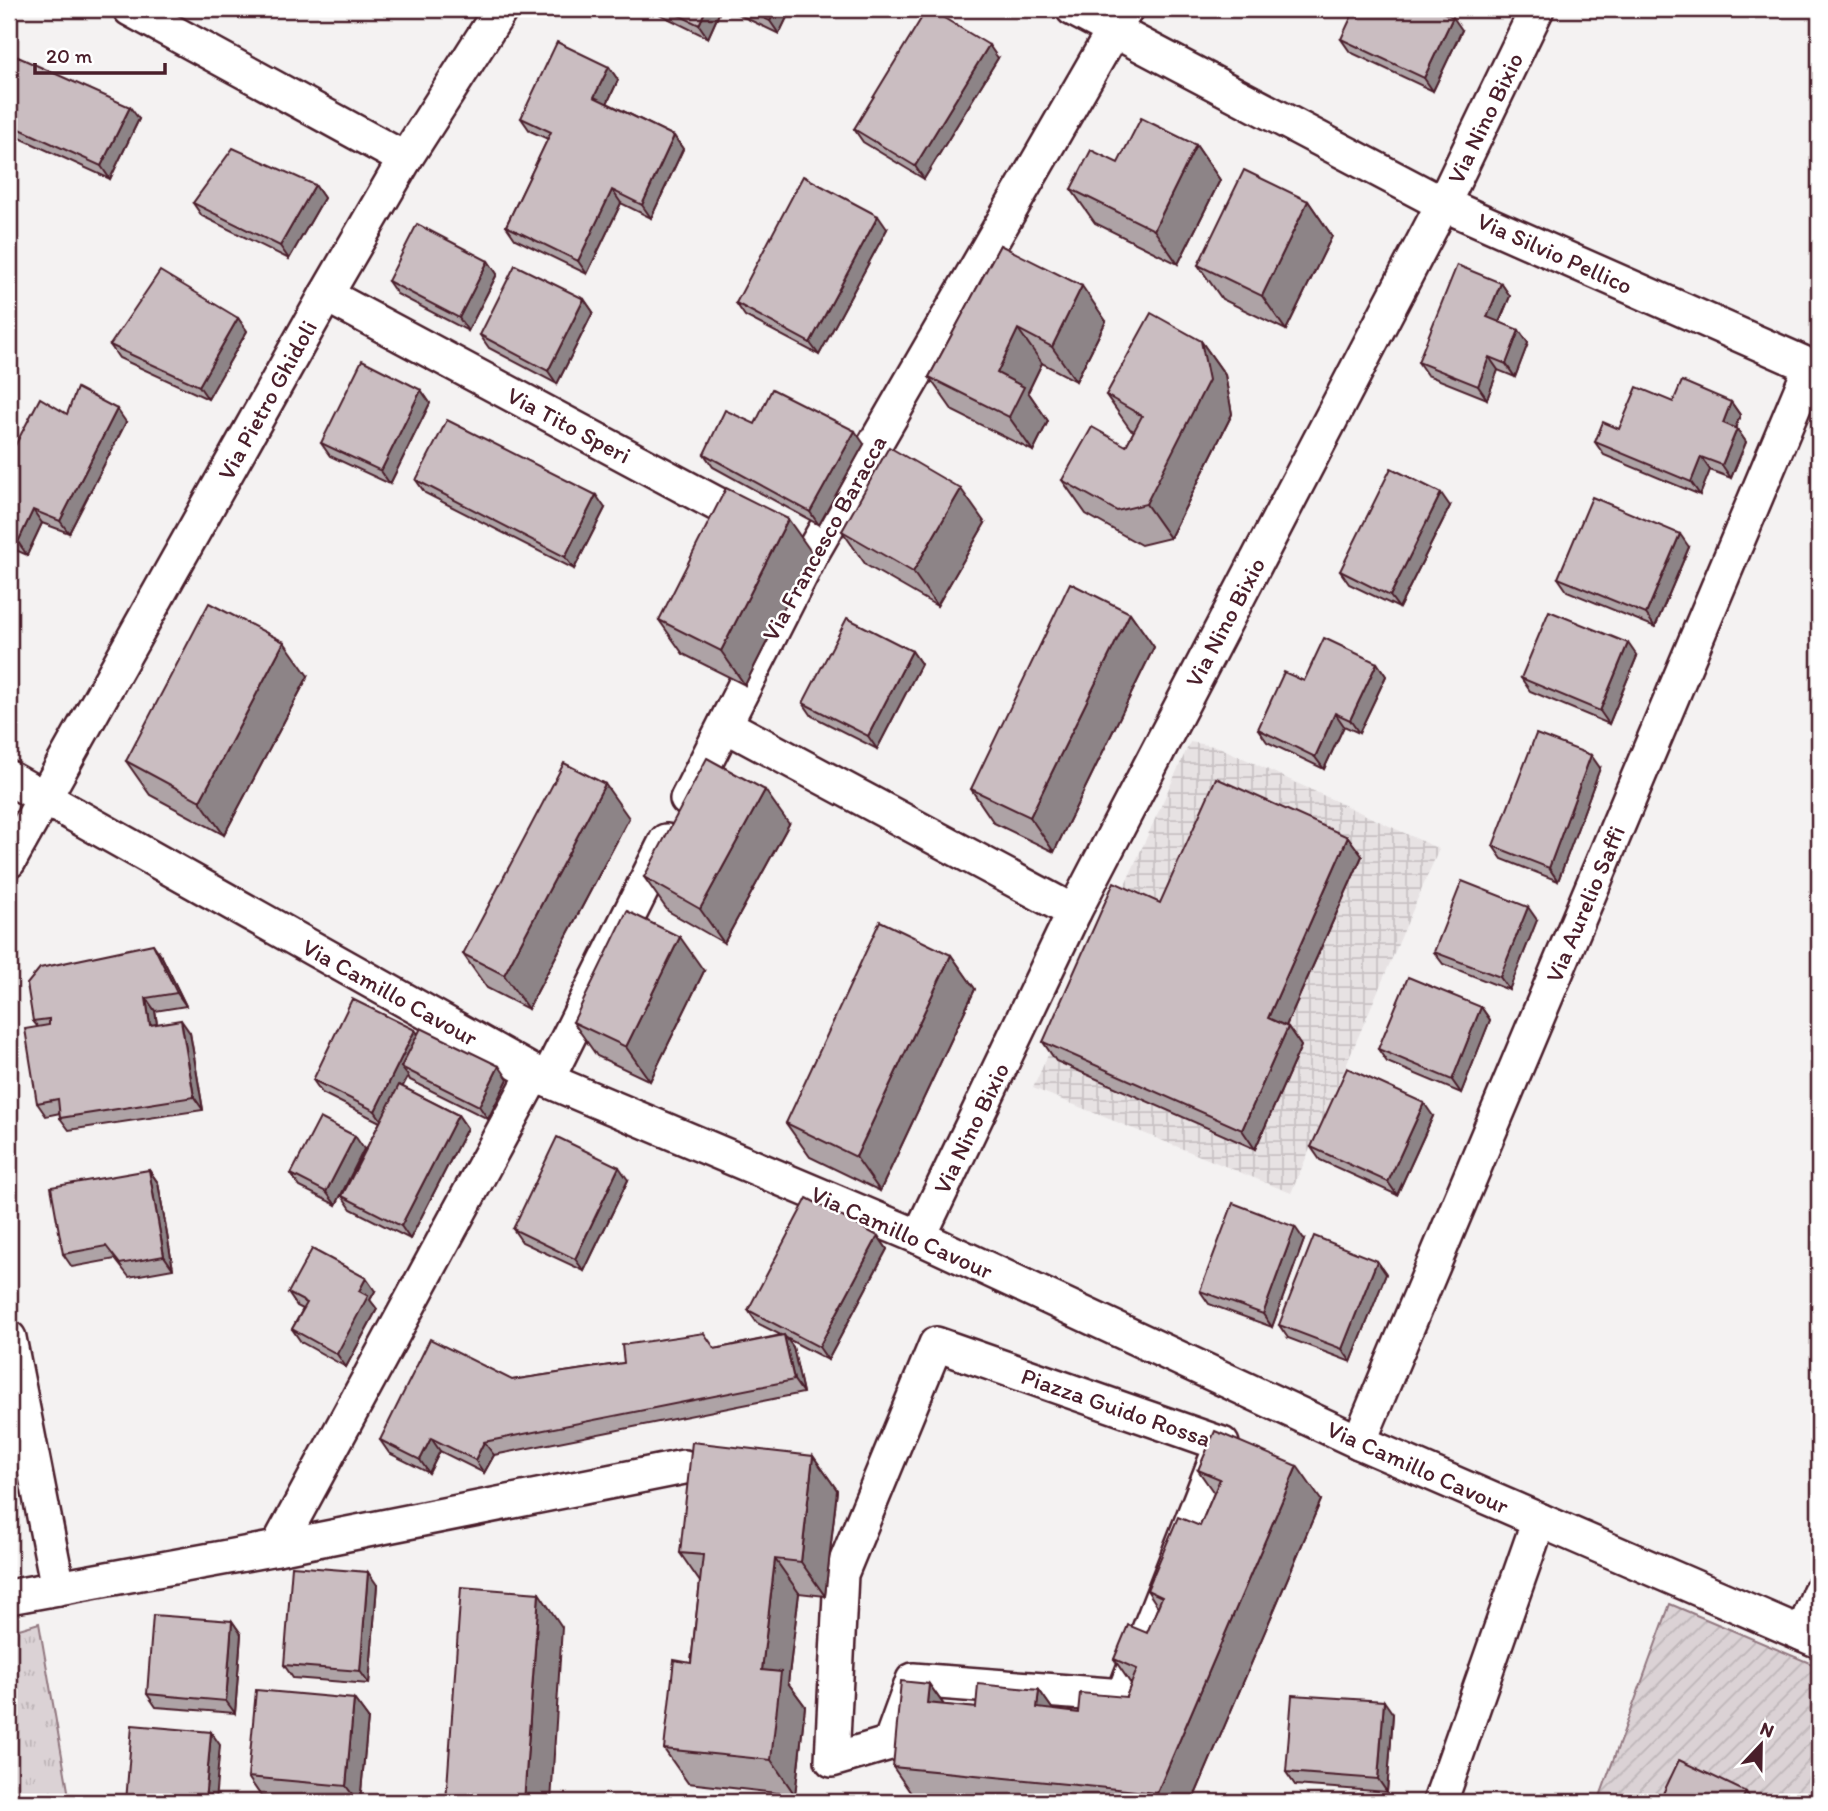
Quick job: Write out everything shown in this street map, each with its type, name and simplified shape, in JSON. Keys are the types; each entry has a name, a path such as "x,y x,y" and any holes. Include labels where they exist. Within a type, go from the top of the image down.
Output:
{"street":[{"path":"130,9 405,159"},
{"name":"Via Pietro Ghidoli","path":"9,861 405,159 501,9"},
{"name":"Via Silvio Pellico","path":"1073,9 1120,20 1443,204 1815,368"},
{"name":"Via Nino Bixio","path":"919,1237 1074,912 1443,204 1537,9"},
{"name":"Via Francesco Baracca","path":"277,1548 540,1077 725,724 811,553 1120,20"},
{"name":"Via Tito Speri","path":"327,295 811,553"},
{"name":"Via Aurelio Saffi","path":"1359,1442 1815,368"},
{"path":"725,724 1074,912"},
{"name":"Via Camillo Cavour","path":"9,778 540,1077 919,1237 1359,1442 1811,1638"},
{"path":"9,1338 58,1588"},
{"name":"Piazza Guido Rossa","path":"936,1344 1222,1444 1123,1696 913,1680 890,1743 832,1760 841,1574 936,1344"},
{"path":"9,1597 277,1548 684,1467"},
{"path":"1440,1802 1539,1520"},
{"path":"1811,1638 1819,1593"}],"shaded area":[{"path":"1190,742 1219,747 1439,849 1291,1193 1033,1088"}],"green space":[{"path":"1670,1604 1819,1667 1819,1802 1598,1802"},
{"path":"39,1623 70,1802 9,1802 9,1632"}],"building":[{"path":"666,9 706,9 699,25"},
{"path":"745,9 776,9 770,21"},
{"path":"927,9 989,45 915,166 854,129"},
{"path":"1355,9 1435,9 1453,17 1424,78 1341,39"},
{"path":"557,42 609,67 594,97 674,136 642,205 612,190 578,261 506,226 551,132 521,118"},
{"path":"9,53 130,107 101,166 9,124"},
{"path":"1141,118 1196,145 1154,230 1071,189 1091,150 1118,163"},
{"path":"233,148 315,185 280,246 193,203"},
{"path":"1244,170 1308,201 1262,296 1198,265"},
{"path":"803,176 878,216 810,343 736,303"},
{"path":"417,224 488,261 459,318 388,281"},
{"path":"1000,245 1082,286 1052,347 1018,329 997,373 1024,387 1009,417 929,377"},
{"path":"515,265 584,299 548,371 480,335"},
{"path":"1457,265 1501,283 1487,317 1519,330 1506,364 1489,357 1478,386 1418,362"},
{"path":"160,271 238,318 199,386 110,345"},
{"path":"1151,313 1201,341 1209,380 1146,504 1117,511 1062,480 1092,427 1126,446 1142,416 1106,395"},
{"path":"362,360 421,390 381,471 321,443"},
{"path":"1682,381 1731,402 1723,423 1737,429 1722,465 1701,457 1691,482 1595,442 1603,422 1619,429 1637,387 1673,402"},
{"path":"77,388 117,409 60,521 33,510 18,542 9,538 9,457 40,398 67,414"},
{"path":"772,389 855,431 810,512 704,454 725,410 755,424"},
{"path":"447,420 596,495 565,557 416,480"},
{"path":"889,447 961,489 913,572 842,531"},
{"path":"1391,468 1441,493 1390,596 1340,571"},
{"path":"726,488 788,519 721,651 659,620"},
{"path":"1592,497 1680,534 1646,614 1558,578"},
{"path":"1070,583 1130,613 1030,817 971,789"},
{"path":"209,603 284,642 200,801 126,761"},
{"path":"1549,611 1628,643 1600,711 1521,678"},
{"path":"847,618 912,651 868,736 803,703"},
{"path":"1324,638 1377,663 1350,720 1335,713 1315,757 1258,729 1284,672 1304,681"},
{"path":"1536,734 1591,755 1549,868 1493,846"},
{"path":"707,758 765,790 700,909 644,877"},
{"path":"564,763 605,784 504,975 463,954"},
{"path":"1216,778 1348,837 1268,1018 1288,1027 1242,1130 1043,1042 1114,882 1160,903"},
{"path":"1462,881 1528,907 1500,977 1434,952"},
{"path":"627,911 680,937 626,1047 573,1022"},
{"path":"880,921 951,955 856,1157 786,1123"},
{"path":"153,944 177,993 146,998 150,1025 181,1020 194,1097 60,1118 58,1099 37,1103 25,1029 49,1025 49,1019 33,1021 27,984 40,968"},
{"path":"1408,977 1481,1007 1452,1080 1378,1049"},
{"path":"352,999 415,1030 375,1111 313,1080"},
{"path":"421,1028 499,1066 479,1106 401,1067"},
{"path":"1347,1068 1424,1103 1388,1182 1311,1147"},
{"path":"399,1085 458,1115 401,1226 342,1196"},
{"path":"320,1118 355,1136 326,1192 291,1174"},
{"path":"557,1137 619,1167 575,1259 513,1229"},
{"path":"149,1170 164,1256 120,1264 106,1246 63,1254 51,1187"},
{"path":"807,1198 878,1236 819,1347 748,1310"},
{"path":"1233,1203 1295,1227 1263,1314 1200,1291"},
{"path":"1314,1236 1377,1261 1342,1349 1279,1325"},
{"path":"312,1249 366,1278 359,1291 368,1296 337,1354 292,1329 307,1303 288,1293"},
{"path":"704,1333 715,1349 784,1335 794,1380 484,1442 475,1460 431,1438 420,1460 380,1440 430,1339 512,1380 624,1363 622,1345"},
{"path":"1215,1431 1297,1466 1157,1793 893,1767 901,1681 929,1684 927,1703 976,1708 978,1684 1039,1690 1037,1708 1078,1713 1080,1693 1126,1697 1137,1669 1114,1659 1128,1625 1147,1633 1162,1597 1147,1590 1178,1517 1200,1526 1220,1479 1198,1470"},
{"path":"692,1442 813,1456 801,1562 775,1559 762,1670 781,1672 771,1760 664,1749 674,1660 691,1663 703,1555 680,1553"},
{"path":"292,1566 368,1572 360,1671 284,1665"},
{"path":"461,1587 539,1593 524,1802 446,1802"},
{"path":"153,1615 232,1621 226,1701 147,1694"},
{"path":"256,1690 354,1699 346,1786 248,1777"},
{"path":"1292,1695 1384,1701 1378,1779 1286,1772"},
{"path":"132,1725 211,1732 205,1802 126,1802"},
{"path":"1679,1760 1746,1792 1741,1802 1659,1802"}]}
